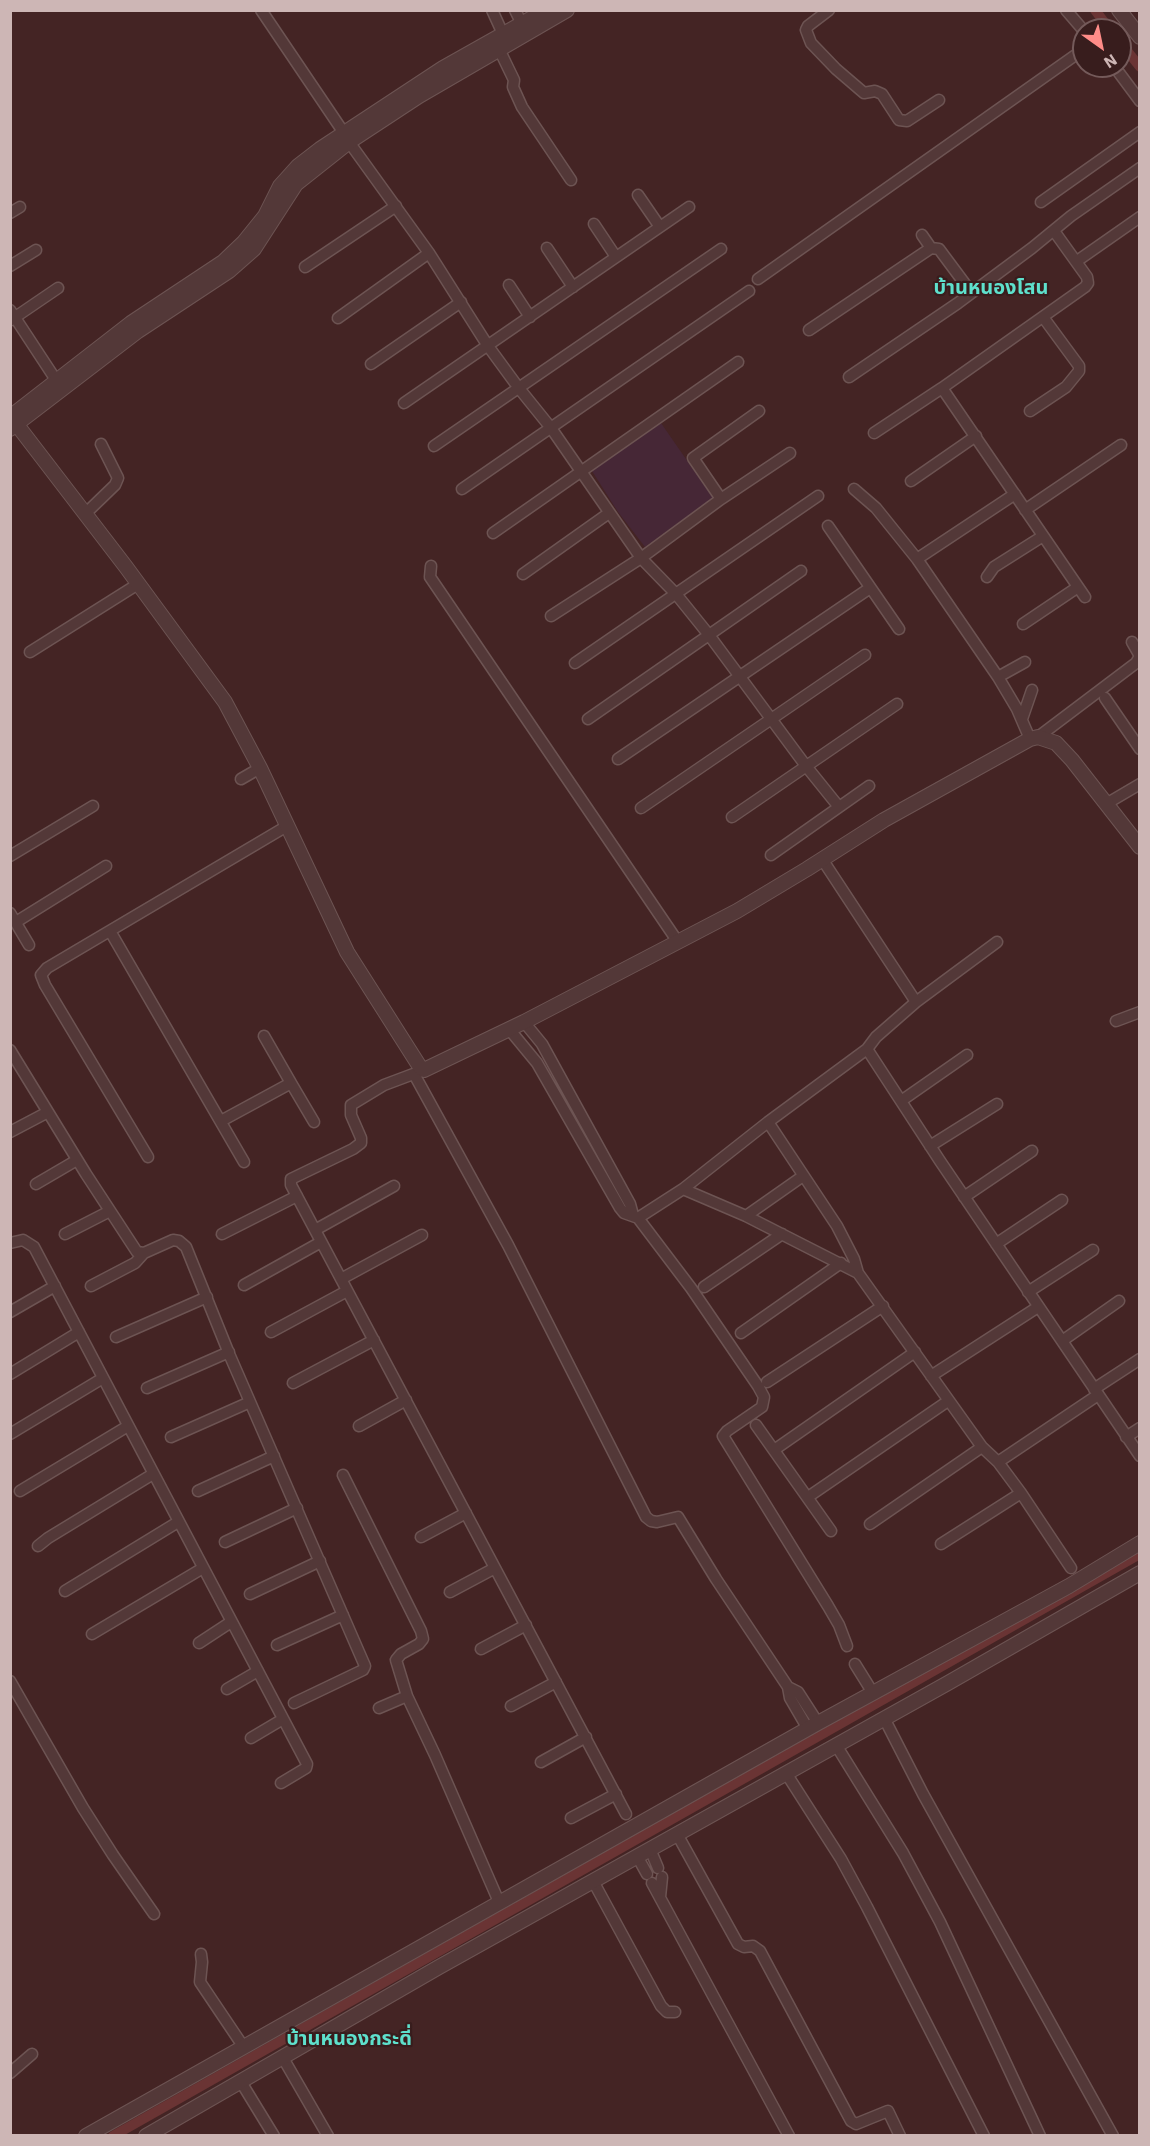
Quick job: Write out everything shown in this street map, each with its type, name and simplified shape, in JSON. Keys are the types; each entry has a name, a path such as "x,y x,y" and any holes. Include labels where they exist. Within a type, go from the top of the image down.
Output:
{"street":[{"path":"261,10 346,138 429,253 488,346 551,428 641,558 676,594 709,635 839,807"},
{"path":"492,10 503,34"},
{"path":"515,10 522,24"},
{"path":"12,422 138,331 229,271 254,249 296,184 346,138 443,68 546,10"},
{"path":"12,422 56,380 130,323 223,262 244,242 264,216 280,186 298,166 567,10"},
{"path":"829,10 808,26 806,30 811,43 864,93 882,94 899,120 907,121 939,100"},
{"path":"1119,10 1140,37"},
{"path":"499,49 514,80 513,87 522,107 571,180"},
{"path":"758,279 1072,57"},
{"path":"1123,78 1140,101"},
{"path":"1041,202 1140,132"},
{"path":"849,377 930,323 1071,216 1140,168"},
{"path":"638,195 660,227"},
{"path":"305,267 396,206"},
{"path":"404,403 689,207"},
{"path":"1077,261 1140,217"},
{"path":"594,224 616,257"},
{"path":"874,433 942,388 1088,283 1077,261 1054,231"},
{"path":"922,235 931,248"},
{"path":"547,248 573,287"},
{"path":"809,330 931,248 939,249 971,292"},
{"path":"434,446 721,249"},
{"path":"10,266 36,250"},
{"path":"338,318 429,253"},
{"path":"509,285 530,316"},
{"path":"56,380 12,316 58,288"},
{"path":"462,489 749,291"},
{"path":"370,364 461,302"},
{"path":"1030,411 1066,387 1079,371 1079,366 1043,317"},
{"path":"493,532 738,362"},
{"path":"942,388 1085,597"},
{"path":"721,499 693,458 759,411"},
{"path":"12,422 85,514 225,702 260,768 347,952 420,1067 419,1072 646,1517 657,1522 678,1516 716,1579 788,1687 798,1692 813,1726"},
{"path":"911,481 976,436"},
{"path":"85,514 115,485 118,478 101,444"},
{"path":"1026,510 1121,445"},
{"path":"551,616 641,558 721,499 790,453"},
{"path":"854,489 876,508 917,559 998,677 1034,738 1056,743 1140,847"},
{"path":"917,559 1015,494"},
{"path":"575,663 818,496"},
{"path":"523,574 609,513"},
{"path":"828,526 899,629"},
{"path":"987,577 994,567 1043,536"},
{"path":"431,566 430,577 678,942"},
{"path":"588,719 801,571"},
{"path":"30,652 138,584"},
{"path":"1023,624 1078,587"},
{"path":"618,759 870,588"},
{"path":"626,1814 321,1242 291,1185 291,1179 361,1143 362,1138 351,1115 351,1105 384,1085 419,1072 524,1022 737,911 884,820 1034,738 1136,663 1140,656 1132,642"},
{"path":"641,808 865,656"},
{"path":"998,677 1025,662"},
{"path":"1022,719 1032,690"},
{"path":"1105,698 1140,749"},
{"path":"732,817 897,704"},
{"path":"240,779 260,768"},
{"path":"1106,804 1140,784"},
{"path":"771,855 869,786"},
{"path":"10,856 93,806"},
{"path":"148,1157 41,975 47,968 287,826"},
{"path":"822,859 916,1002"},
{"path":"29,945 13,918 106,866"},
{"path":"110,931 244,1162"},
{"path":"509,1029 537,1063 620,1208 624,1213 635,1216 683,1189 768,1122 867,1049 876,1037 916,1002 997,942"},
{"path":"1116,1021 1140,1012"},
{"path":"524,1022 542,1044 635,1216 691,1288 764,1397 762,1407 723,1436 828,1606 847,1646"},
{"path":"264,1036 314,1122"},
{"path":"867,1049 964,1197 1140,1456"},
{"path":"10,1050 14,1064 48,1112 137,1252 144,1253"},
{"path":"901,1101 967,1055"},
{"path":"221,1121 291,1083"},
{"path":"930,1146 996,1104"},
{"path":"10,1132 48,1112"},
{"path":"768,1122 837,1226 854,1259 858,1273 982,1447 998,1462 1021,1493 1071,1568"},
{"path":"964,1197 1032,1151"},
{"path":"36,1184 77,1160"},
{"path":"747,1216 803,1176"},
{"path":"315,1230 394,1186"},
{"path":"683,1189 747,1216 858,1273"},
{"path":"222,1234 297,1196"},
{"path":"996,1244 1062,1200"},
{"path":"65,1234 110,1211"},
{"path":"704,1287 782,1234"},
{"path":"341,1279 422,1235"},
{"path":"10,1243 23,1240 34,1247 308,1766 281,1783"},
{"path":"91,1286 135,1263 144,1253 173,1240 179,1241 186,1247 365,1669 294,1702"},
{"path":"244,1285 321,1242"},
{"path":"1028,1292 1092,1250"},
{"path":"741,1333 840,1263"},
{"path":"10,1312 54,1286"},
{"path":"271,1332 347,1291"},
{"path":"116,1337 207,1297"},
{"path":"1062,1341 1119,1301"},
{"path":"767,1382 883,1306"},
{"path":"931,1376 1038,1307"},
{"path":"10,1374 79,1332"},
{"path":"293,1383 374,1340"},
{"path":"147,1388 229,1352"},
{"path":"774,1450 915,1352"},
{"path":"998,1462 1140,1359"},
{"path":"10,1434 103,1378"},
{"path":"359,1426 406,1400"},
{"path":"808,1497 948,1401"},
{"path":"171,1437 250,1402"},
{"path":"756,1425 831,1531"},
{"path":"20,1491 128,1426"},
{"path":"1126,1437 1140,1428"},
{"path":"870,1524 982,1447"},
{"path":"198,1491 274,1456"},
{"path":"38,1546 153,1474"},
{"path":"343,1475 421,1631 423,1639 419,1644 396,1660 407,1696 499,1902"},
{"path":"941,1544 1021,1493"},
{"path":"225,1542 297,1508"},
{"path":"421,1537 466,1513"},
{"path":"65,1591 178,1522"},
{"path":"86,2136 813,1726 1069,1586 1140,1543"},
{"path":"250,1593 320,1561"},
{"path":"92,1634 203,1568"},
{"path":"450,1592 495,1568"},
{"path":"146,2136 439,1967 1140,1573"},
{"path":"278,1645 343,1615"},
{"path":"199,1642 231,1622"},
{"path":"481,1649 526,1625"},
{"path":"855,1664 873,1693"},
{"path":"227,1689 258,1671"},
{"path":"10,1681 113,1855 154,1914"},
{"path":"511,1706 556,1682"},
{"path":"379,1708 407,1696"},
{"path":"884,1718 923,1794 1113,2136"},
{"path":"250,1738 284,1719"},
{"path":"541,1762 586,1737"},
{"path":"836,1745 903,1853 940,1922 1040,2136"},
{"path":"786,1773 835,1850 867,1908 984,2136"},
{"path":"571,1818 616,1794"},
{"path":"677,1834 738,1944 760,1951 851,2121 856,2124 888,2111 900,2136"},
{"path":"650,1849 660,1897 789,2136"},
{"path":"638,1856 655,1875"},
{"path":"593,1881 661,2006 667,2012 675,2012"},
{"path":"201,1954 200,1982 243,2046"},
{"path":"10,2073 32,2054"},
{"path":"284,2058 328,2136"},
{"path":"241,2082 274,2136"}],"shaded area":[{"path":"661,423 713,498 645,547 618,512 592,471"}],"waterway":[{"path":"1095,10 1101,18"},
{"path":"1132,57 1140,67"},
{"path":"113,2136 1140,1554"}],"district":[{"name":"บ้านหนองโสน","path":"991,288"},
{"name":"บ้านหนองกระดี่","path":"349,2039"}]}
